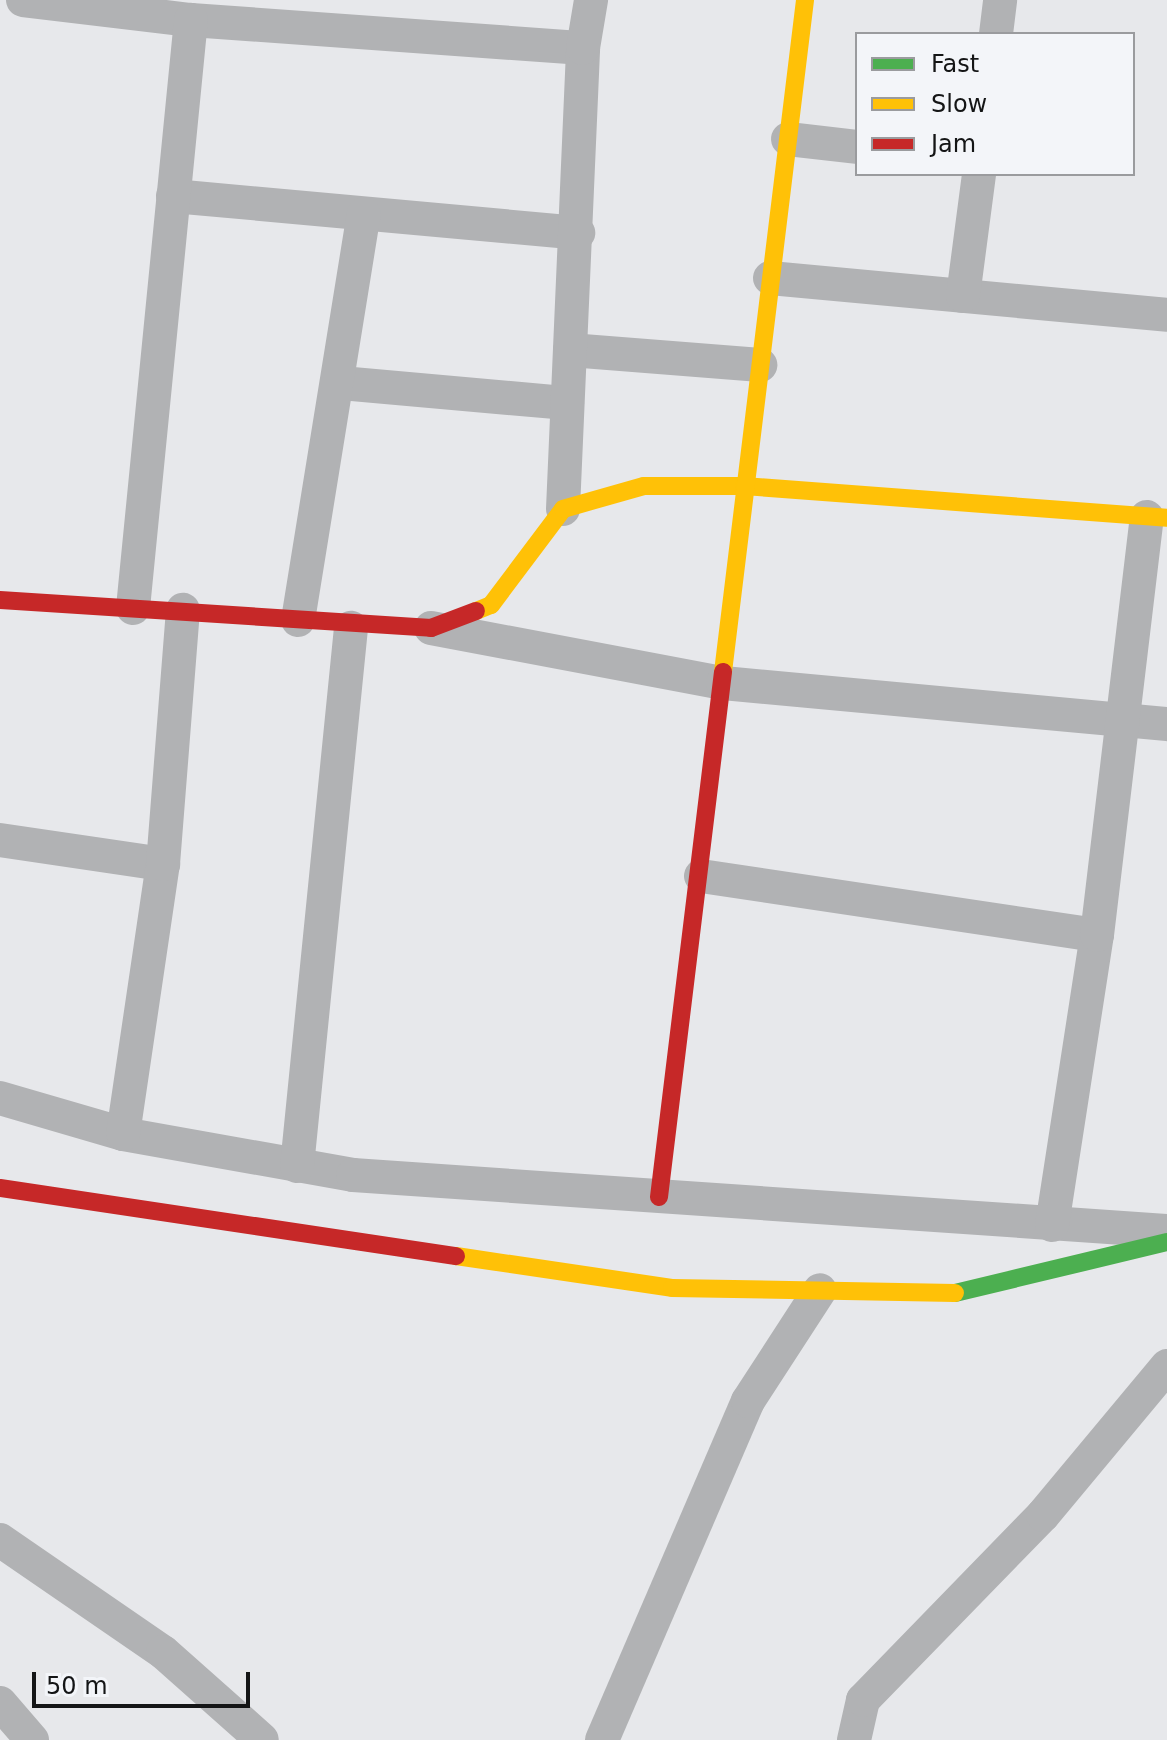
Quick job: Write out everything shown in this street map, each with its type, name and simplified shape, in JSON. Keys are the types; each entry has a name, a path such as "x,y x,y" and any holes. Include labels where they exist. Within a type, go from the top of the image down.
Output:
{"street":[{"path":"23,0 191,20 583,48"},
{"path":"431,628 491,605 563,509 578,233 583,48 591,0"},
{"path":"659,1197 701,876 744,486 805,0"},
{"path":"996,32 1000,0"},
{"path":"133,608 191,20"},
{"path":"788,139 855,147"},
{"path":"963,296 979,176"},
{"path":"173,196 578,233"},
{"path":"298,620 341,383 364,214"},
{"path":"770,278 1167,315"},
{"path":"570,350 760,365"},
{"path":"341,383 567,403"},
{"path":"563,509 644,486 744,486 1157,518 1124,719 1097,935 1052,1225"},
{"path":"0,600 183,610 351,628 431,628 723,683 1167,724"},
{"path":"123,1134 163,864 183,610"},
{"path":"297,1166 351,628"},
{"path":"0,840 163,864"},
{"path":"701,876 1097,935"},
{"path":"0,1098 123,1134 297,1166 659,1197 1167,1231"},
{"path":"0,1188 672,1288 977,1293 1167,1242"},
{"path":"602,1740 748,1401 820,1290"},
{"path":"854,1740 863,1700 1043,1515 1167,1366"},
{"path":"0,1540 163,1652 251,1735"},
{"path":"0,1703 32,1740"}],"traffic: fast":[{"path":"955,1293 1167,1242"}],"traffic: slow":[{"path":"723,672 805,0"},
{"path":"476,611 491,605 563,509 644,486 744,486 1167,518"},
{"path":"456,1256 672,1288 955,1293"}],"traffic: jam":[{"path":"0,600 431,628 476,611"},
{"path":"659,1197 723,672"},
{"path":"0,1188 456,1256"}]}
